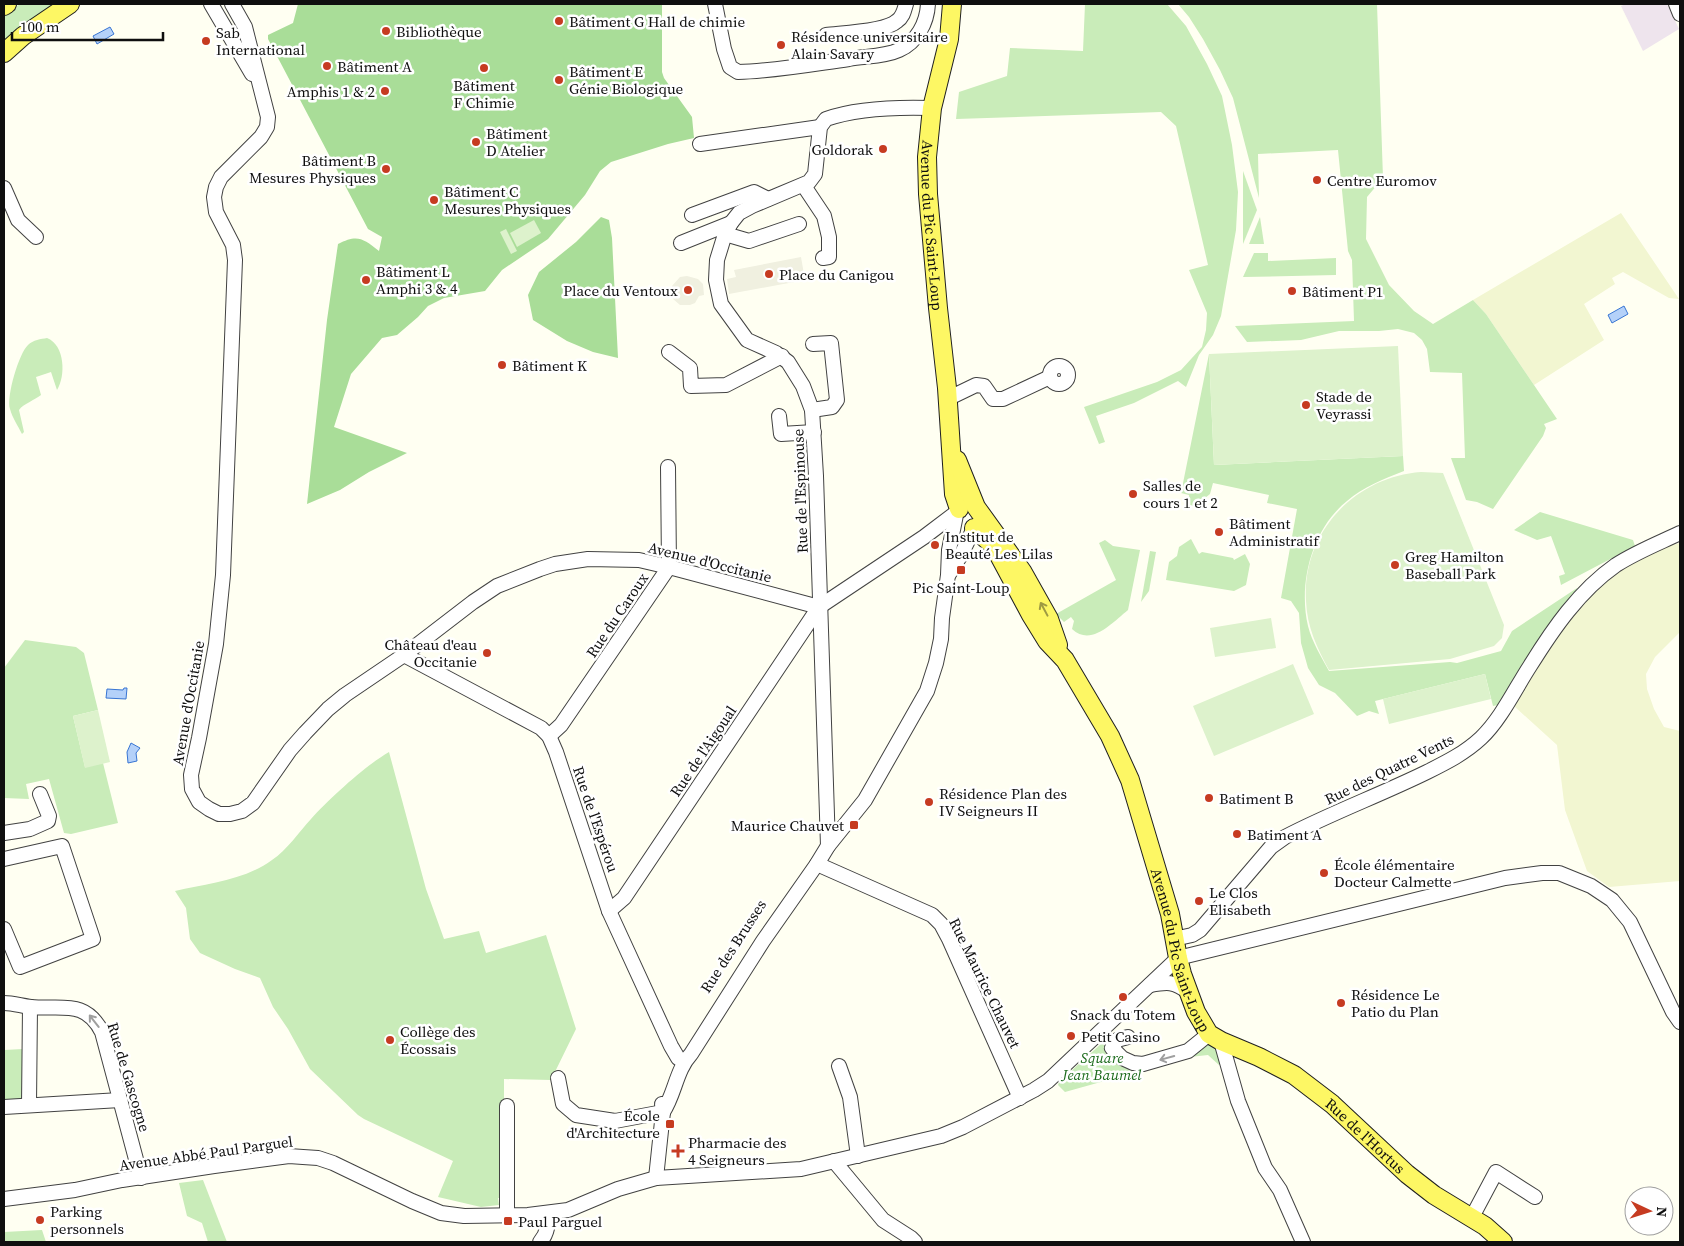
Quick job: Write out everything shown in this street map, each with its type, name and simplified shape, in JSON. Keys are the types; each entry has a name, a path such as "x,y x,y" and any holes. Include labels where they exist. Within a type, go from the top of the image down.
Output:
{"main road":[{"path":"4,53 23,36 70,4"},
{"name":"Avenue du Pic Saint-Loup","path":"952,4 949,39 932,108 927,157 928,194 952,449 967,518 1022,571 1049,619 1061,655 1110,736 1130,780 1170,914 1178,958 1188,992 1196,1012 1215,1038"},
{"name":"Rue de l'Hortus","path":"1215,1038 1294,1075 1330,1103 1434,1195 1485,1226 1503,1242"}],"street":[{"name":"Avenue d'Occitanie","path":"211,4 259,85"},
{"name":"Avenue d'Occitanie","path":"232,4 246,27 266,107 266,127 261,137 222,177 216,187 214,197 216,212 233,245 235,260 224,575 216,644 191,775 192,790 199,802 218,814 242,811 253,803 290,750 328,709 345,695 404,655 497,586 540,569 572,561 639,560 819,607"},
{"path":"715,4 724,49 730,67 738,72 819,63 898,50 910,43 922,28 928,15 928,4"},
{"path":"826,35 884,28 896,23 903,15 906,4"},
{"path":"1676,4 1680,14"},
{"path":"681,242 728,229 739,213 768,199 804,186 809,182 815,174 820,127 826,119 848,114 906,108 932,108"},
{"path":"700,144 820,127"},
{"path":"804,186 824,216 829,257 822,258"},
{"path":"4,188 18,220 36,237"},
{"path":"692,215 754,192 768,199"},
{"path":"728,229 749,241 799,224"},
{"name":"Rue de l'Espinouse","path":"728,229 716,266 717,286 721,304 748,340 782,356 796,372 812,410 819,607 822,855"},
{"path":"812,410 832,408 837,402 831,343 813,344"},
{"path":"669,352 688,367 691,386 726,385 782,356"},
{"path":"947,399 976,385 984,386 993,399 1003,399 1050,377"},
{"path":"779,416 781,434 814,432"},
{"name":"Rue du Caroux","path":"550,736 561,725 669,567 668,467"},
{"path":"924,537 950,541 967,518"},
{"path":"819,607 924,537 967,518"},
{"name":"Rue des Brusses","path":"656,1178 663,1112 668,1105 684,1062 822,855 865,800 927,691 941,639 950,541 967,518"},
{"name":"Rue des Brusses","path":"948,575 962,555 967,518"},
{"name":"Rue des Quatre Vents","path":"1196,954 1217,908 1271,847 1285,837 1455,759 1467,750 1482,737 1496,720 1547,638 1572,606 1600,578 1635,554 1680,533"},
{"name":"Rue de l'Aigoual","path":"610,910 624,898 819,607"},
{"path":"404,655 541,728 550,736"},
{"name":"Rue de l'Espérou","path":"550,736 610,910 664,1033 678,1058 684,1062"},
{"path":"4,833 30,829 48,821 49,816 40,794"},
{"path":"4,860 62,846 93,939 20,967 4,929"},
{"name":"Rue Maurice Chauvet","path":"822,855 932,915 938,921 949,939 1020,1098"},
{"path":"1178,958 1505,878 1542,873 1559,873 1597,889 1612,900 1623,913 1630,922 1673,1012 1680,1022"},
{"path":"1207,927 1218,943 1224,946"},
{"name":"Rue des Quatre Vents","path":"1174,939 1192,935 1207,927"},
{"name":"Avenue Abbé Paul Parguel","path":"4,1199 75,1190 141,1178 290,1156 318,1158 334,1163 441,1213 464,1216 507,1216 568,1210 618,1190 656,1178 790,1170 834,1162 941,1136 1020,1098 1048,1081 1178,958"},
{"path":"1150,985 1166,983 1178,985 1188,992"},
{"name":"Rue de Gascogne","path":"4,1003 30,1007 73,1007 90,1015 96,1022 102,1032 141,1178"},
{"path":"29,1105 30,1007"},
{"path":"1128,1037 1117,1040 1112,1048 1122,1058 1133,1063 1142,1064 1188,1051 1215,1038"},
{"name":"Avenue du Pic Saint-Loup","path":"1215,1038 1265,1168 1280,1190 1303,1242"},
{"path":"839,1066 850,1097 858,1156"},
{"path":"558,1078 563,1104 576,1115 615,1120 663,1112"},
{"path":"4,1107 120,1100"},
{"path":"507,1106 507,1216"},
{"path":"834,1162 883,1220 915,1242"},
{"path":"1471,1219 1496,1172 1535,1197"},
{"path":"540,1242 548,1230 548,1213"}],"shaded area":[{"path":"1626,4 1667,4 1679,29 1643,51 1621,6"},
{"name":"Place du Canigou","path":"801,257 805,280 729,294 727,279 736,277 734,270"},
{"name":"Place du Ventoux","path":"687,276 698,279 703,284 704,295 699,296 695,303 680,305 673,299 672,286 680,277"}],"green space":[{"path":"20,4 60,4 4,46 4,15"},
{"path":"298,4 662,4 662,72 664,78 692,117 694,138 611,162 600,171 585,195 548,239 502,270 485,291 444,298 428,306 397,335 382,338 351,374 334,427 407,453 369,472 340,490 307,504 327,320 338,244 355,238 364,240 379,251 382,237 368,229 268,39 268,35 293,23"},
{"path":"1085,4 1167,4 1186,26 1222,96 1232,145 1238,192 1236,230 1221,316 1213,335 1199,355 1186,387 1178,381 1134,403 1096,416 1105,442 1099,444 1084,407 1157,382 1181,370 1202,347 1207,313 1189,270 1208,265 1176,126 1161,112 956,119 959,92 1007,76 1010,48 1083,51"},
{"path":"1178,4 1377,4 1383,178 1367,197 1366,239 1389,285 1414,311 1433,324 1473,300 1486,314 1557,419 1544,424 1546,428 1543,436 1493,509 1477,502 1466,500 1451,458 1465,458 1462,373 1430,372 1427,349 1422,340 1414,333 1398,329 1339,331 1301,340 1247,342 1235,326 1354,321 1352,260 1348,251 1338,150 1258,154 1259,198 1233,98 1203,39"},
{"path":"1243,171 1257,210 1243,244"},
{"path":"1621,213 1679,299 1669,298 1623,272 1612,278 1615,284 1584,304 1604,340 1534,385 1486,314 1473,300"},
{"path":"601,217 609,220 612,238 618,358 593,352 567,341 533,320 528,295 539,272 576,242"},
{"path":"1260,217 1264,244 1249,244"},
{"path":"534,220 541,233 517,247 510,233"},
{"path":"506,229 517,251 511,254 500,232"},
{"path":"1254,253 1268,253 1268,261 1336,258 1336,275 1243,277"},
{"path":"47,338 53,342 60,354 63,369 62,377 57,390 51,372 36,377 41,395 19,410 24,432 22,434 9,403 14,376 24,350 28,345"},
{"name":"Stade de Veyrassi","path":"1398,346 1403,456 1214,465 1209,354"},
{"path":"1209,354 1214,465 1403,456 1404,471 1360,492 1335,513 1325,526 1311,558 1305,592 1305,609 1314,643 1329,671 1457,663 1501,651 1512,631 1577,588 1575,595 1547,632 1498,705 1493,706 1485,674 1375,701 1379,714 1369,711 1357,716 1335,693 1319,685 1308,668 1301,643 1299,613 1291,601 1281,598 1297,509 1267,503 1269,495 1213,483 1210,494 1195,506 1188,505 1189,495 1181,493"},
{"name":"Greg Hamilton Baseball Park","path":"1421,472 1443,473 1504,625 1502,638 1494,646 1450,659 1329,670 1320,654 1308,620 1306,601 1307,576 1313,553 1323,532 1337,513 1354,497 1374,485 1397,476"},
{"path":"1540,512 1633,540 1635,546 1561,585 1559,576 1565,574 1551,536 1537,540 1514,530"},
{"path":"1191,539 1199,554 1202,552 1233,558 1234,560 1245,554 1250,564 1246,585 1234,591 1166,580 1169,562 1177,556 1179,547"},
{"path":"1105,540 1113,546 1140,550 1128,610 1101,631 1087,635 1079,634 1072,629 1074,621 1071,617 1064,622 1056,614 1116,580 1099,543"},
{"path":"1680,543 1680,632 1655,657 1646,674 1647,689 1654,709 1664,727 1680,731 1680,881 1609,887 1587,871 1565,810 1557,745 1514,706 1534,670 1582,600 1607,576 1648,551"},
{"path":"1150,551 1156,552 1149,591 1141,602"},
{"path":"1271,618 1276,648 1215,657 1210,628"},
{"path":"25,640 76,647 84,653 98,710 73,716 85,767 103,763 118,823 71,834 64,833 49,779 26,784 29,799 4,798 4,668"},
{"path":"1293,664 1314,714 1214,756 1193,706"},
{"path":"1485,674 1491,699 1389,724 1383,699"},
{"path":"98,710 110,762 85,768 73,716"},
{"path":"389,752 426,889 444,939 479,931 486,953 546,935 576,1029 551,1080 504,1079 504,1198 498,1198 499,1205 481,1207 438,1197 453,1161 364,1119 310,1069 288,1029 273,1007 260,978 200,953 190,939 186,908 175,891 238,877 272,860 288,846 338,792 369,765"},
{"path":"1207,1040 1213,1041 1222,1061 1219,1065 1208,1055 1190,1057"},
{"name":"Square Jean Baumel","path":"1102,1043 1124,1062 1133,1073 1065,1092 1058,1085 1059,1082"},
{"path":"23,1049 24,1102 4,1103 4,1050"},
{"path":"203,1180 227,1242 208,1242 202,1223 187,1216 179,1183"},
{"path":"42,1230 46,1242 4,1242 4,1232"}],"water":[{"path":"110,27 114,34 97,44 93,36"},
{"path":"1624,306 1628,314 1612,323 1608,315"},
{"path":"127,688 126,699 106,698 107,689 123,690"},
{"path":"131,743 140,748 136,753 137,761 128,763 127,752"}],"place":[{"name":"Bâtiment G Hall de chimie","path":"559,21"},
{"name":"Bibliothèque","path":"386,31"},
{"name":"Sab International","path":"206,41"},
{"name":"Résidence universitaire Alain Savary","path":"781,45"},
{"name":"Bâtiment A","path":"327,66"},
{"name":"Bâtiment F Chimie","path":"484,68"},
{"name":"Bâtiment E Génie Biologique","path":"559,80"},
{"name":"Amphis 1 & 2","path":"385,91"},
{"name":"Bâtiment D Atelier","path":"476,142"},
{"name":"Goldorak","path":"883,149"},
{"name":"Bâtiment B Mesures Physiques","path":"386,169"},
{"name":"Centre Euromov","path":"1317,180"},
{"name":"Bâtiment C Mesures Physiques","path":"434,200"},
{"name":"Place du Canigou","path":"769,274"},
{"name":"Bâtiment L Amphi 3 & 4","path":"366,280"},
{"name":"Place du Ventoux","path":"688,290"},
{"name":"Bâtiment P1","path":"1292,291"},
{"name":"Bâtiment K","path":"502,365"},
{"name":"Stade de Veyrassi","path":"1306,405"},
{"name":"Salles de cours 1 et 2","path":"1133,494"},
{"name":"Bâtiment Administratif","path":"1219,532"},
{"name":"Institut de Beauté Les Lilas","path":"935,545"},
{"name":"Greg Hamilton Baseball Park","path":"1395,565"},
{"name":"Pic Saint-Loup","path":"961,570"},
{"name":"Château d'eau Occitanie","path":"487,653"},
{"name":"Batiment B","path":"1209,798"},
{"name":"Résidence Plan des IV Seigneurs II","path":"929,802"},
{"name":"Maurice Chauvet","path":"854,825"},
{"name":"Batiment A","path":"1237,834"},
{"name":"École élémentaire Docteur Calmette","path":"1324,873"},
{"name":"Le Clos Elisabeth","path":"1199,901"},
{"name":"Snack du Totem","path":"1123,997"},
{"name":"Résidence Le Patio du Plan","path":"1341,1003"},
{"name":"Petit Casino","path":"1071,1036"},
{"name":"Collège des Écossais","path":"390,1040"},
{"name":"École d'Architecture","path":"670,1124"},
{"name":"Pharmacie des 4 Seigneurs","path":"678,1151"},
{"name":"Parking personnels","path":"40,1220"},
{"name":"Paul Parguel","path":"508,1221"}]}
